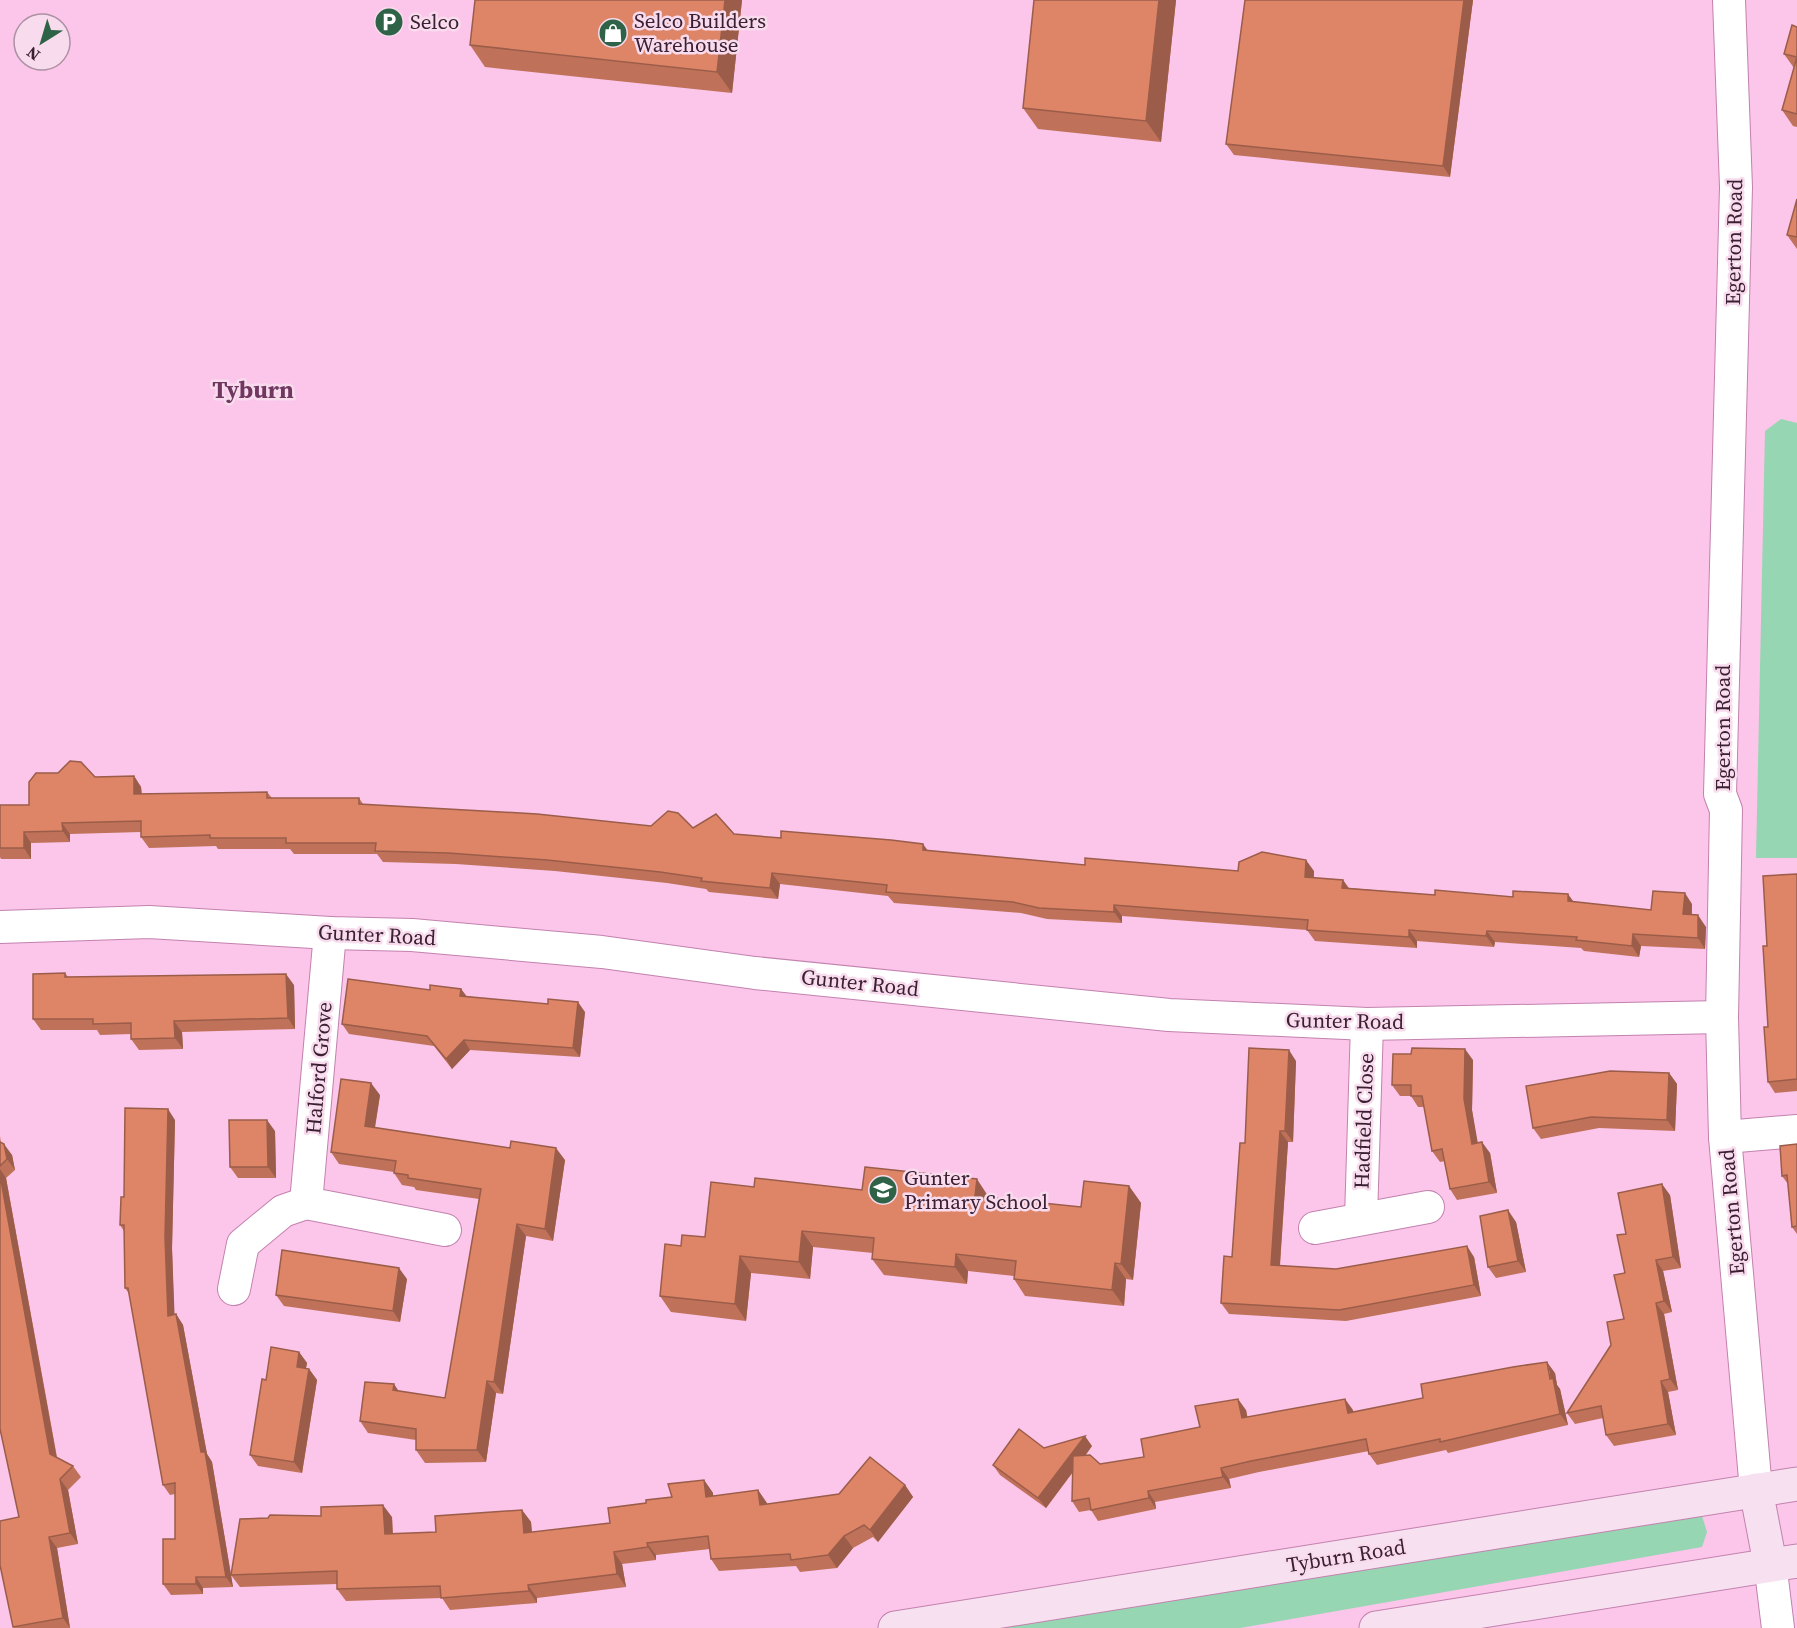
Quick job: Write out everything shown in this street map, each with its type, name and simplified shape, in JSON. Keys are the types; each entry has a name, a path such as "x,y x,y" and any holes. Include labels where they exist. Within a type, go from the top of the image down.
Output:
{"main road":[{"name":"Tyburn Road","path":"895,1628 1797,1484"},
{"path":"1376,1628 1783,1562 1756,1490"}],"street":[{"name":"Egerton Road","path":"1729,0 1736,187 1720,794 1726,810 1722,1017 1725,1137 1756,1490"},
{"name":"Gunter Road","path":"0,927 149,922 330,933 412,935 602,952 755,973 1169,1015 1367,1024 1722,1017"},
{"name":"Halford Grove","path":"306,1203 330,933"},
{"name":"Hadfield Close","path":"1360,1218 1367,1024"},
{"path":"1725,1137 1797,1131"},
{"path":"234,1289 243,1244 283,1211 306,1203 445,1230"},
{"name":"Hadfield Close","path":"1315,1228 1360,1218 1428,1208"},
{"path":"1778,1628 1783,1562"}],"green space":[{"path":"1781,419 1797,423 1797,858 1756,858 1765,431"},
{"path":"1689,1514 1702,1516 1707,1532 1702,1547 1240,1628 970,1628"}],"building":[{"name":"Selco Builders Warehouse","path":"475,0 725,0 717,72 470,45"},
{"path":"1034,0 1159,0 1146,121 1023,108"},
{"path":"1245,0 1464,0 1443,166 1226,144"},
{"path":"1792,25 1797,27 1797,57 1784,54"},
{"path":"1797,57 1797,114 1782,110"},
{"path":"1797,199 1797,237 1787,235"},
{"path":"70,761 81,762 95,777 134,776 134,794 267,792 267,798 359,798 359,804 537,814 651,826 668,811 678,813 693,828 716,814 734,834 781,838 781,831 891,840 923,844 923,850 1085,865 1085,858 1238,871 1239,862 1262,852 1306,860 1305,877 1343,880 1342,888 1435,895 1435,890 1513,897 1513,891 1568,894 1568,901 1651,910 1653,891 1685,893 1683,914 1698,915 1698,938 1633,934 1632,946 1576,940 1577,937 1487,931 1486,936 1409,930 1409,937 1307,930 1308,920 1114,905 1114,912 1039,908 1013,902 886,892 887,885 772,873 770,888 701,881 702,878 660,872 547,860 448,853 375,851 376,843 286,843 286,838 210,838 210,835 141,837 141,821 62,823 63,831 24,832 24,848 0,848 0,805 29,805 29,782 36,773 58,773"},
{"path":"1797,874 1797,1079 1768,1082 1764,1027 1768,1027 1763,946 1767,946 1763,876"},
{"path":"65,973 65,977 286,974 288,1018 174,1021 175,1038 131,1039 131,1023 93,1024 93,1019 33,1019 33,974"},
{"path":"348,979 430,990 430,985 461,989 460,996 548,1004 548,999 578,1002 573,1048 464,1040 446,1059 427,1036 342,1024"},
{"path":"1249,1048 1289,1050 1285,1131 1280,1131 1271,1265 1336,1269 1467,1246 1474,1285 1339,1310 1221,1303 1224,1256 1232,1257 1240,1143 1245,1143"},
{"path":"1412,1048 1465,1049 1464,1099 1472,1144 1482,1142 1489,1182 1450,1189 1442,1149 1432,1151 1422,1096 1411,1096 1411,1085 1392,1085 1393,1054 1411,1054"},
{"path":"1610,1071 1669,1073 1667,1120 1591,1117 1533,1128 1526,1086"},
{"path":"341,1079 371,1083 365,1126 510,1148 511,1141 556,1148 545,1229 517,1224 494,1382 487,1381 477,1450 416,1450 416,1429 360,1421 365,1382 394,1384 393,1390 445,1398 481,1189 408,1178 408,1175 394,1173 396,1161 331,1152"},
{"path":"125,1108 168,1109 165,1237 168,1316 176,1314 201,1452 205,1452 226,1577 196,1577 196,1584 163,1584 163,1539 175,1539 175,1483 163,1485 128,1288 125,1288 124,1225 120,1225 121,1197 124,1197"},
{"path":"229,1120 267,1120 268,1167 230,1167"},
{"path":"0,1142 4,1144 7,1159 0,1166"},
{"path":"1797,1144 1797,1226 1792,1227 1787,1175 1782,1176 1780,1146"},
{"path":"865,1167 977,1179 975,1196 1081,1207 1084,1181 1129,1186 1121,1264 1115,1263 1112,1290 1014,1279 1016,1261 956,1254 955,1267 872,1259 874,1238 802,1231 799,1262 740,1256 735,1304 660,1296 665,1244 681,1246 682,1235 705,1237 711,1182 754,1187 755,1178 862,1190"},
{"path":"0,1175 50,1454 73,1466 60,1479 70,1533 49,1537 63,1618 13,1627 0,1565 0,1521 19,1517 0,1429"},
{"path":"1662,1184 1673,1257 1656,1260 1664,1301 1656,1303 1670,1379 1661,1381 1668,1424 1606,1435 1601,1406 1567,1413 1611,1345 1607,1322 1624,1319 1614,1275 1625,1273 1617,1235 1626,1234 1618,1193"},
{"path":"1508,1210 1518,1261 1488,1267 1480,1216"},
{"path":"282,1250 399,1268 393,1311 276,1295"},
{"path":"271,1347 299,1352 297,1367 309,1369 294,1462 250,1455 262,1379 266,1380"},
{"path":"1547,1362 1550,1379 1553,1378 1560,1414 1440,1442 1440,1439 1369,1454 1366,1439 1251,1461 1221,1468 1223,1477 1148,1491 1149,1498 1091,1510 1089,1498 1072,1501 1073,1456 1090,1455 1100,1464 1144,1457 1141,1439 1200,1427 1195,1406 1238,1399 1242,1418 1345,1399 1348,1413 1423,1398 1421,1384"},
{"path":"1019,1429 1044,1448 1085,1436 1038,1498 993,1465"},
{"path":"870,1457 905,1485 870,1530 864,1525 844,1536 828,1555 791,1560 790,1554 711,1559 708,1536 647,1543 648,1547 614,1552 617,1574 528,1585 529,1591 441,1598 440,1586 337,1589 337,1571 231,1575 240,1519 268,1518 270,1515 321,1516 321,1507 383,1505 385,1534 436,1532 435,1516 522,1510 524,1533 610,1523 608,1508 672,1497 668,1484 704,1480 706,1497 758,1490 760,1505 839,1494"}],"place":[{"name":"Selco","path":"389,22"},
{"name":"Selco Builders Warehouse","path":"613,33"},
{"name":"Gunter Primary School","path":"883,1190"}],"district":[{"name":"Tyburn","path":"253,390"}]}
